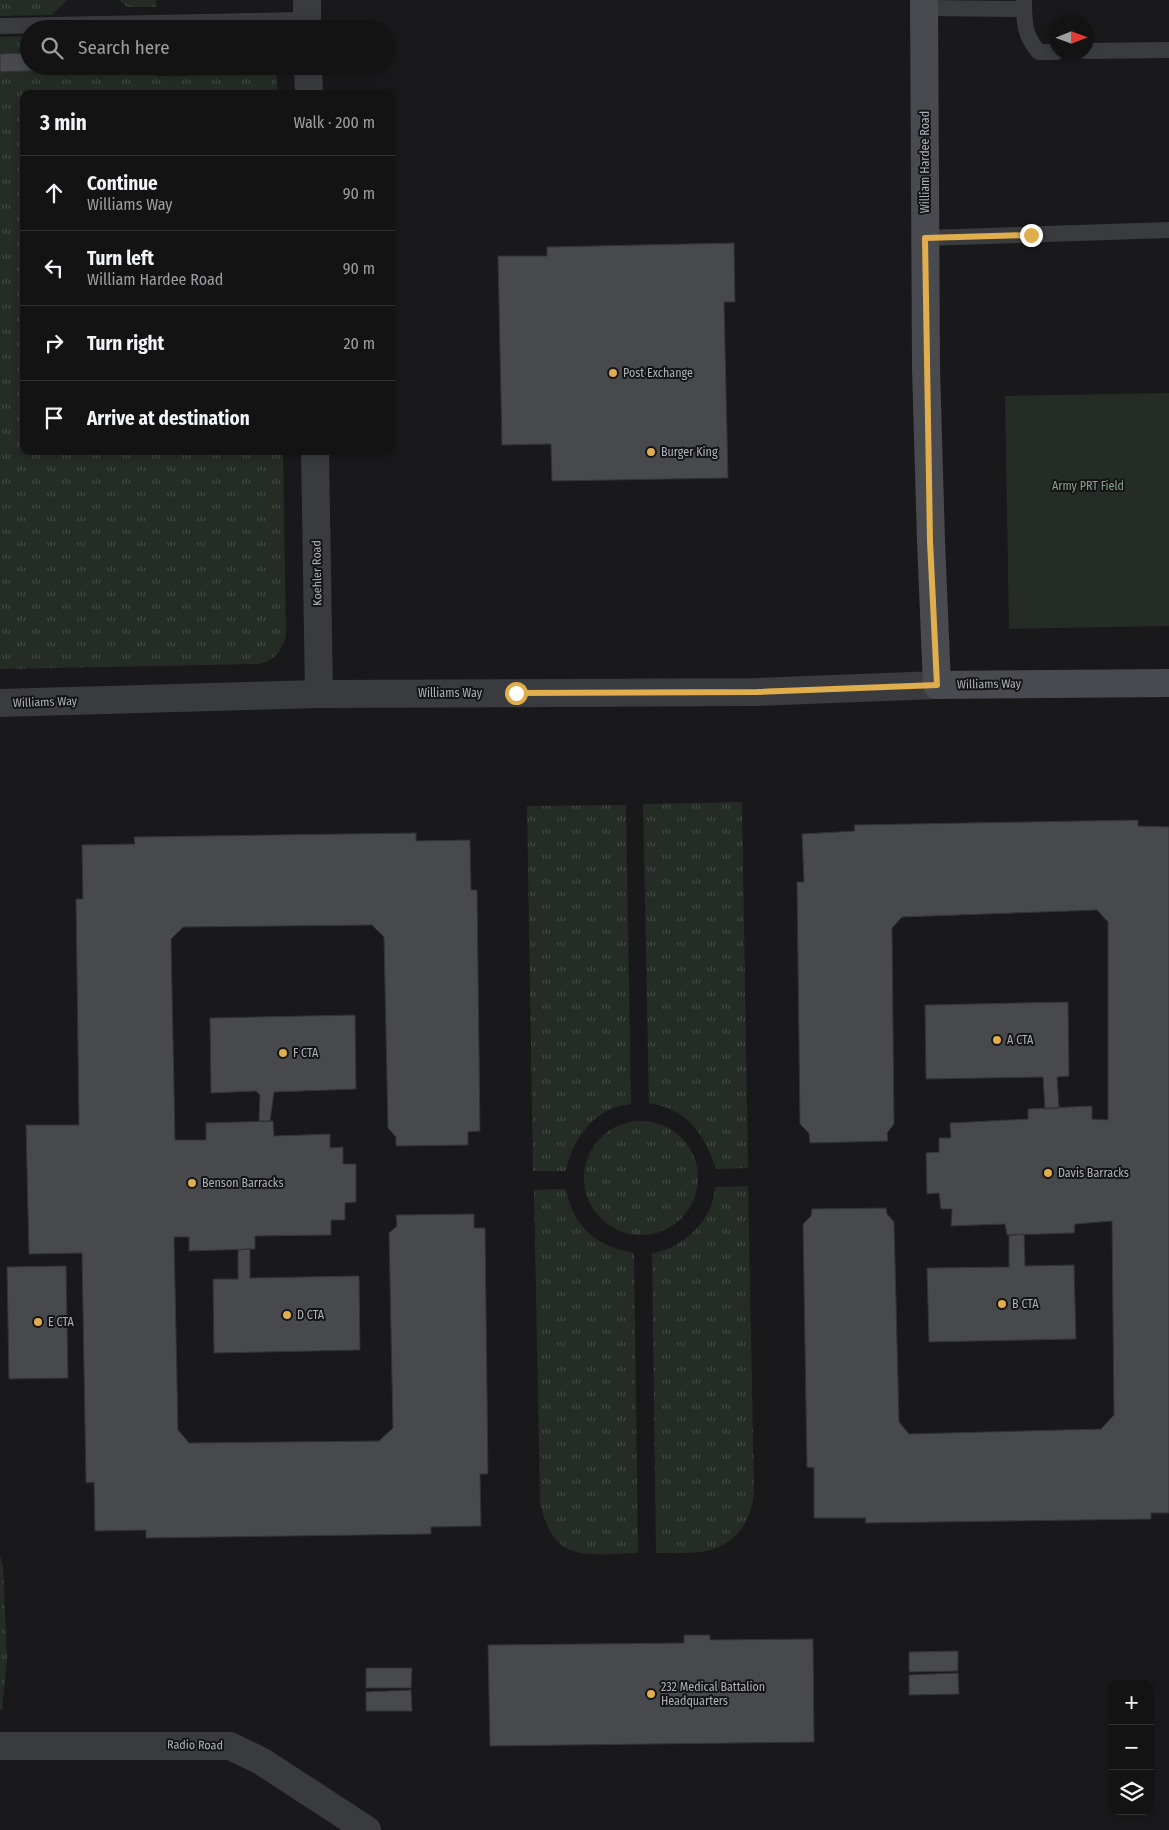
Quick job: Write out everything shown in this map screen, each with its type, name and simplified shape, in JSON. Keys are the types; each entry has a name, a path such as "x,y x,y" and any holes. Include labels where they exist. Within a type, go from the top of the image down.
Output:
{"street":[{"name":"William Hardee Road","path":"924,4 925,238 930,522 937,685"},
{"path":"308,75 309,90"},
{"name":"Koehler Road","path":"315,455 320,694"},
{"name":"Williams Way","path":"0,703 320,694 757,692 937,685 1169,682"},
{"name":"Radio Road","path":"0,1746 230,1746 261,1761 367,1830"}],"lane":[{"path":"924,4 1024,5 1026,34 1039,52 1049,52"},
{"path":"184,20 307,16"},
{"path":"0,26 20,25"},
{"path":"1094,51 1169,50"},
{"path":"925,238 1169,230"}],"green space":[{"path":"0,0 67,0 52,15 0,16"},
{"path":"119,0 156,0 156,7 127,7"},
{"path":"20,36 20,75 276,75 277,90 20,90 20,455 283,455 286,636 277,654 265,662 259,664 0,669 0,37"},
{"name":"Army PRT Field","path":"1169,393 1169,626 1009,629 1005,396"},
{"path":"742,802 748,1168 716,1169 706,1144 693,1125 674,1111 649,1103 643,804"},
{"path":"626,805 631,1104 618,1106 607,1111 588,1126 574,1147 566,1171 533,1171 527,806"},
{"path":"641,1121 663,1125 681,1138 694,1156 698,1178 694,1200 681,1218 663,1231 641,1235 619,1231 601,1218 588,1200 584,1178 588,1156 601,1138 619,1125"},
{"path":"748,1186 753,1501 747,1520 735,1537 717,1548 694,1553 656,1553 652,1253 675,1246 695,1230 709,1210 715,1187"},
{"path":"566,1189 575,1214 581,1225 589,1233 608,1246 634,1253 638,1553 588,1554 575,1552 563,1546 554,1537 546,1522 540,1502 534,1190"},
{"path":"0,1556 3,1566 7,1661 2,1709 0,1711"}],"building":[{"path":"20,53 20,71 0,72 0,54"},
{"name":"Post Exchange","path":"734,243 735,302 724,302 728,478 552,481 551,444 502,445 498,256 547,256 547,247"},
{"name":"Davis Barracks","path":"1138,820 1138,826 1169,827 1169,1513 1151,1513 1151,1519 865,1523 866,1518 814,1518 814,1468 807,1467 803,1224 811,1216 812,1209 886,1208 887,1214 894,1222 899,1422 909,1434 1101,1429 1114,1415 1112,1221 1075,1224 1074,1233 1007,1235 1005,1224 951,1226 952,1209 941,1209 939,1193 927,1194 926,1153 939,1152 939,1138 951,1138 950,1123 1028,1119 1028,1109 1092,1106 1092,1119 1108,1120 1108,922 1097,910 902,917 892,928 894,1124 887,1133 888,1141 810,1143 809,1133 800,1124 797,882 804,882 802,834 855,831 854,825"},
{"name":"Benson Barracks","path":"416,833 416,841 470,840 471,890 477,890 480,1131 468,1132 468,1145 396,1146 396,1137 388,1128 384,937 372,925 183,927 171,939 175,1140 206,1140 206,1123 273,1121 274,1136 330,1134 330,1148 343,1147 343,1164 356,1164 356,1202 345,1203 345,1220 331,1220 331,1235 255,1236 255,1249 189,1251 189,1237 174,1237 178,1430 189,1443 379,1441 393,1428 389,1233 397,1226 396,1215 474,1214 474,1228 485,1228 488,1474 480,1474 481,1526 431,1527 431,1534 146,1538 146,1530 95,1531 94,1482 86,1483 82,1253 29,1254 26,1125 79,1125 76,899 83,899 82,845 135,844 134,837"},
{"name":"A CTA","path":"1068,1002 1069,1076 1057,1077 1059,1108 1045,1109 1043,1077 926,1079 925,1005"},
{"name":"F CTA","path":"355,1015 356,1089 274,1092 270,1121 259,1121 260,1095 256,1091 211,1093 210,1018"},
{"name":"B CTA","path":"1024,1234 1025,1266 1074,1265 1076,1339 929,1342 927,1268 1009,1267 1009,1235"},
{"name":"D CTA","path":"250,1249 250,1278 359,1276 360,1350 214,1353 213,1279 238,1279 238,1250"},
{"name":"E CTA","path":"66,1266 68,1378 9,1379 7,1267"},
{"name":"232 Medical Battalion Headquarters","path":"684,1635 710,1635 710,1640 813,1639 814,1742 490,1746 488,1645 684,1643"},
{"path":"958,1651 958,1671 909,1672 909,1652"},
{"path":"366,1668 412,1668 411,1688 366,1688"},
{"path":"958,1673 959,1694 909,1695 909,1675"},
{"path":"411,1690 412,1711 366,1711 366,1692"}],"place":[{"name":"Post Exchange","path":"613,373"},
{"name":"Burger King","path":"651,452"},
{"name":"A CTA","path":"997,1040"},
{"name":"F CTA","path":"283,1053"},
{"name":"Davis Barracks","path":"1048,1173"},
{"name":"Benson Barracks","path":"192,1183"},
{"name":"B CTA","path":"1002,1304"},
{"name":"D CTA","path":"287,1315"},
{"name":"E CTA","path":"38,1322"},
{"name":"232 Medical Battalion Headquarters","path":"651,1694"}],"route":[{"path":"516,693 757,692 937,685 930,541 925,238 1031,235"}]}
